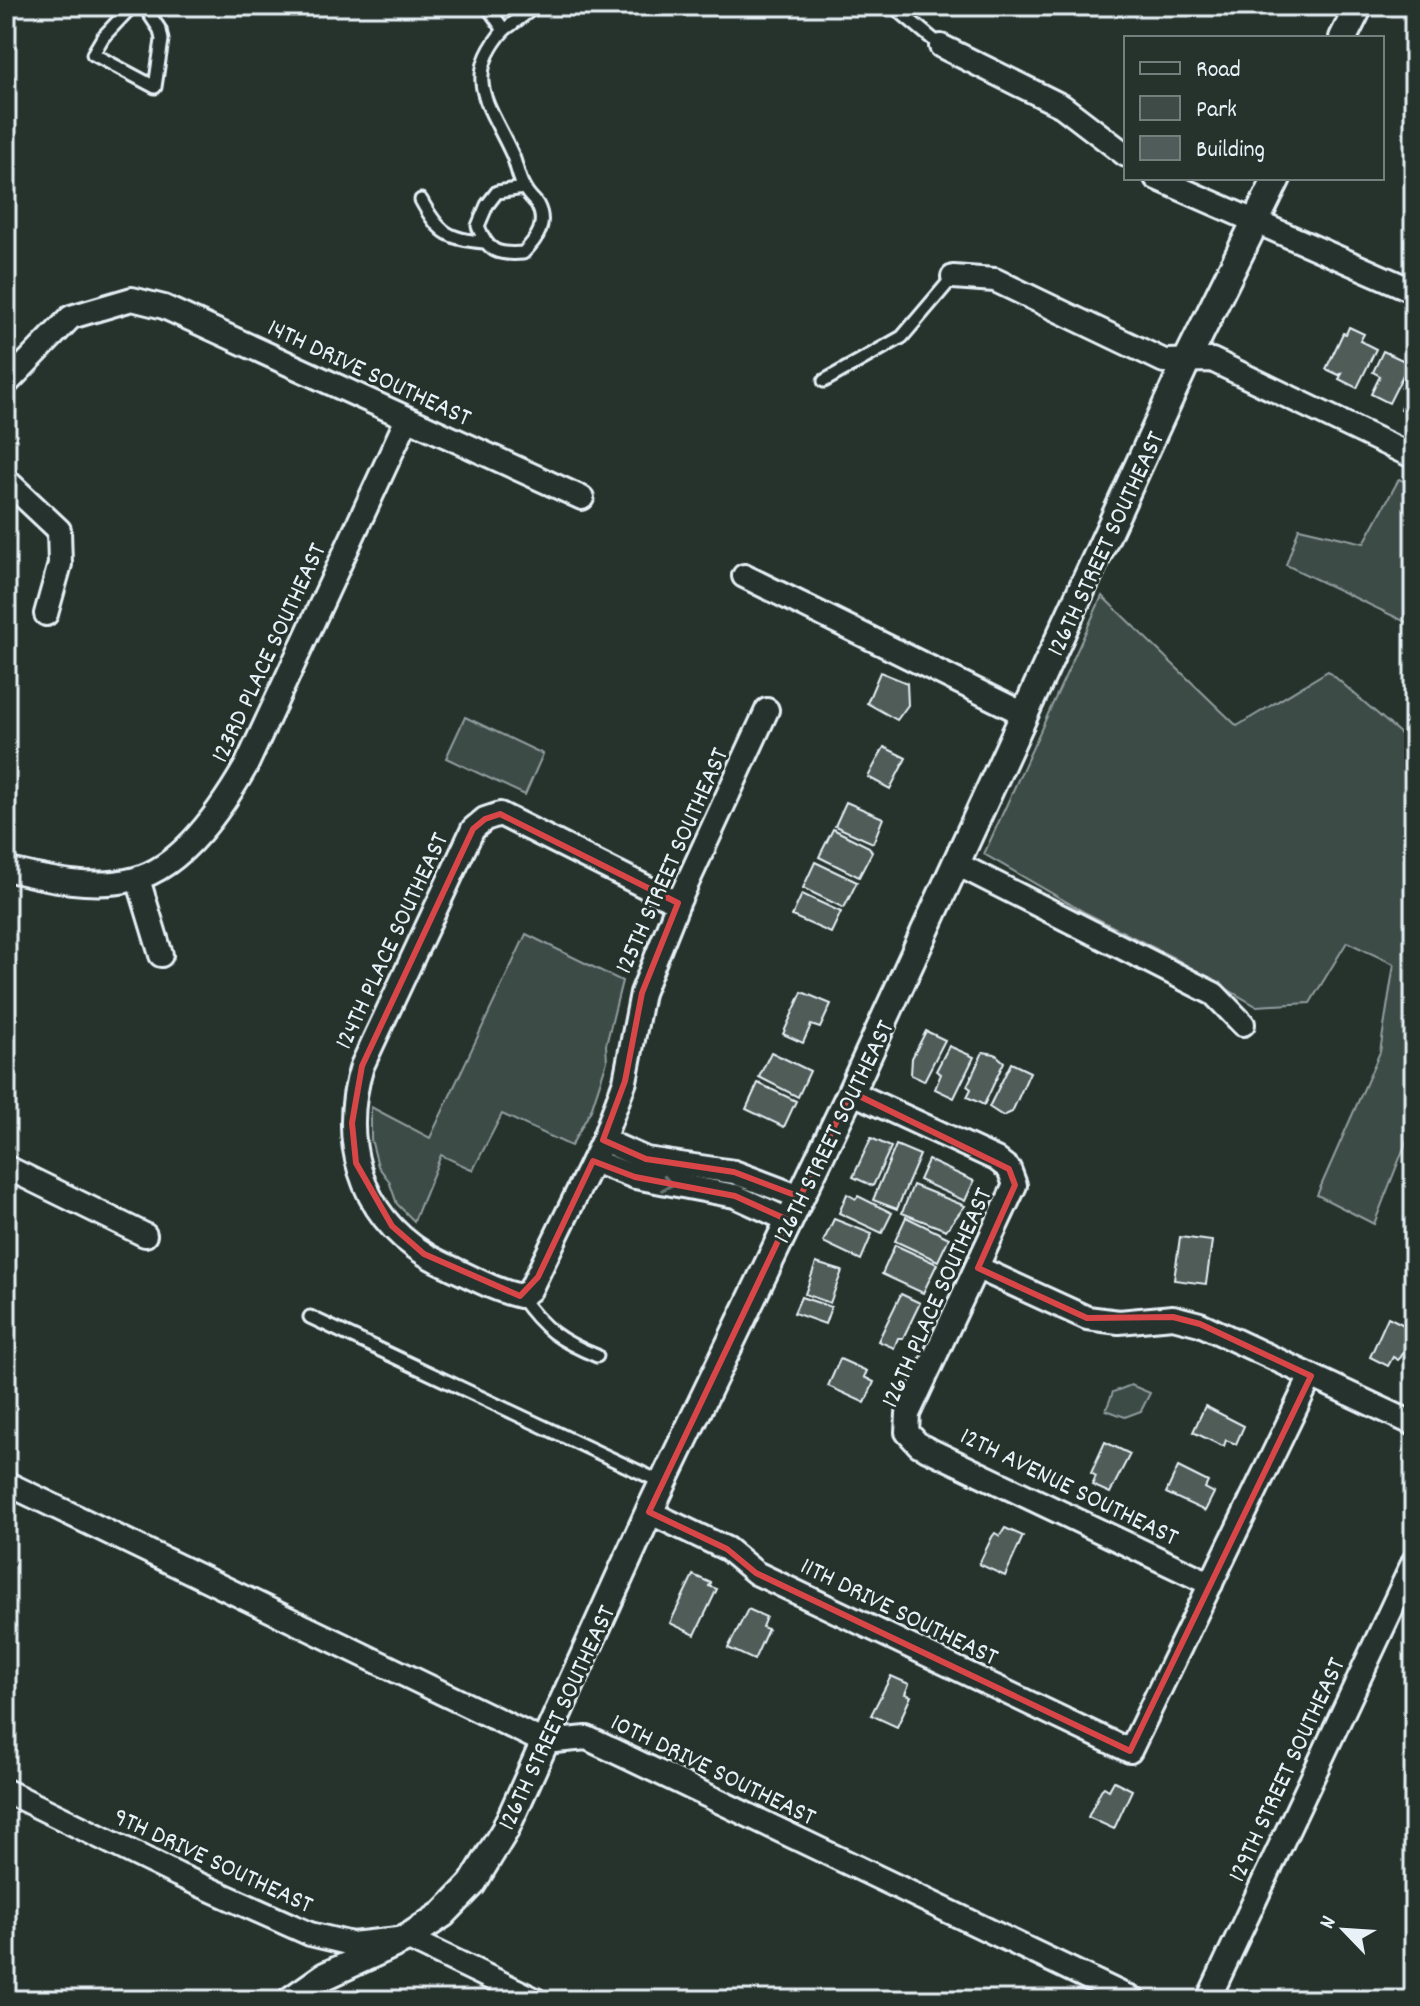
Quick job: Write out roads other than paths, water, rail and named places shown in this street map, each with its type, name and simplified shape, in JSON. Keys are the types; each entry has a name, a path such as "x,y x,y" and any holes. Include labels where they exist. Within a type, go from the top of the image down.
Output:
{"street":[{"path":"1344,36 1359,6"},
{"path":"941,46 1062,106 1124,153"},
{"path":"1160,180 1414,291"},
{"name":"126TH STREET SOUTHEAST","path":"291,2000 325,1976 407,1938 443,1914 472,1884 505,1830 649,1512 957,864 1187,360 1276,180"},
{"path":"953,277 995,280 1164,361 1212,360 1414,457"},
{"name":"14TH DRIVE SOUTHEAST","path":"6,384 71,317 132,299 164,307 582,498"},
{"name":"123RD PLACE SOUTHEAST","path":"138,879 162,866 190,843 225,803 246,766 407,419"},
{"path":"6,480 59,530 60,564 46,614"},
{"path":"744,576 1024,714"},
{"name":"125TH STREET SOUTHEAST","path":"520,1296 530,1290 538,1277 603,1140 625,1081 642,993 678,903 767,710"},
{"name":"124TH PLACE SOUTHEAST","path":"520,1296 502,1292 424,1254 392,1226 372,1198 356,1163 352,1123 355,1090 362,1066 473,829 485,819 500,814 678,903"},
{"path":"957,864 1214,994 1243,1024"},
{"path":"6,869 99,884 138,879 161,955"},
{"name":"126TH PLACE SOUTHEAST","path":"851,1092 996,1159 1009,1169 1015,1185 908,1414 907,1432"},
{"path":"603,1140 646,1159 734,1172 794,1209"},
{"path":"593,1161 635,1177 794,1209"},
{"path":"6,1167 145,1235"},
{"path":"978,1268 1087,1318 1119,1322 1173,1317 1200,1324 1414,1424"},
{"path":"1211,1584 1311,1376"},
{"name":"12TH AVENUE SOUTHEAST","path":"907,1432 919,1445 1211,1584"},
{"path":"6,1483 544,1742"},
{"name":"11TH DRIVE SOUTHEAST","path":"649,1512 727,1549 756,1573 1130,1751 1211,1584"},
{"name":"129TH STREET SOUTHEAST","path":"1208,2000 1414,1561"},
{"name":"10TH DRIVE SOUTHEAST","path":"544,1742 587,1738 1134,2000"},
{"name":"9TH DRIVE SOUTHEAST","path":"6,1791 178,1875 310,1934 352,1944 407,1938"},
{"path":"407,1938 536,2000"}],"lane":[{"path":"132,6 103,37 93,54 155,87 162,40 160,30 144,6"},
{"path":"487,6 504,30"},
{"path":"421,200 435,226 463,241 484,242 501,254 523,253 539,237 541,221 538,205 524,188 514,158 480,88 482,66 495,40 536,6"},
{"path":"893,6 941,46"},
{"path":"484,242 478,226 487,205 497,192 524,188"},
{"path":"824,381 902,337 953,277"},
{"path":"520,1296 538,1322 565,1343 597,1356"},
{"path":"310,1317 663,1483"}]}
